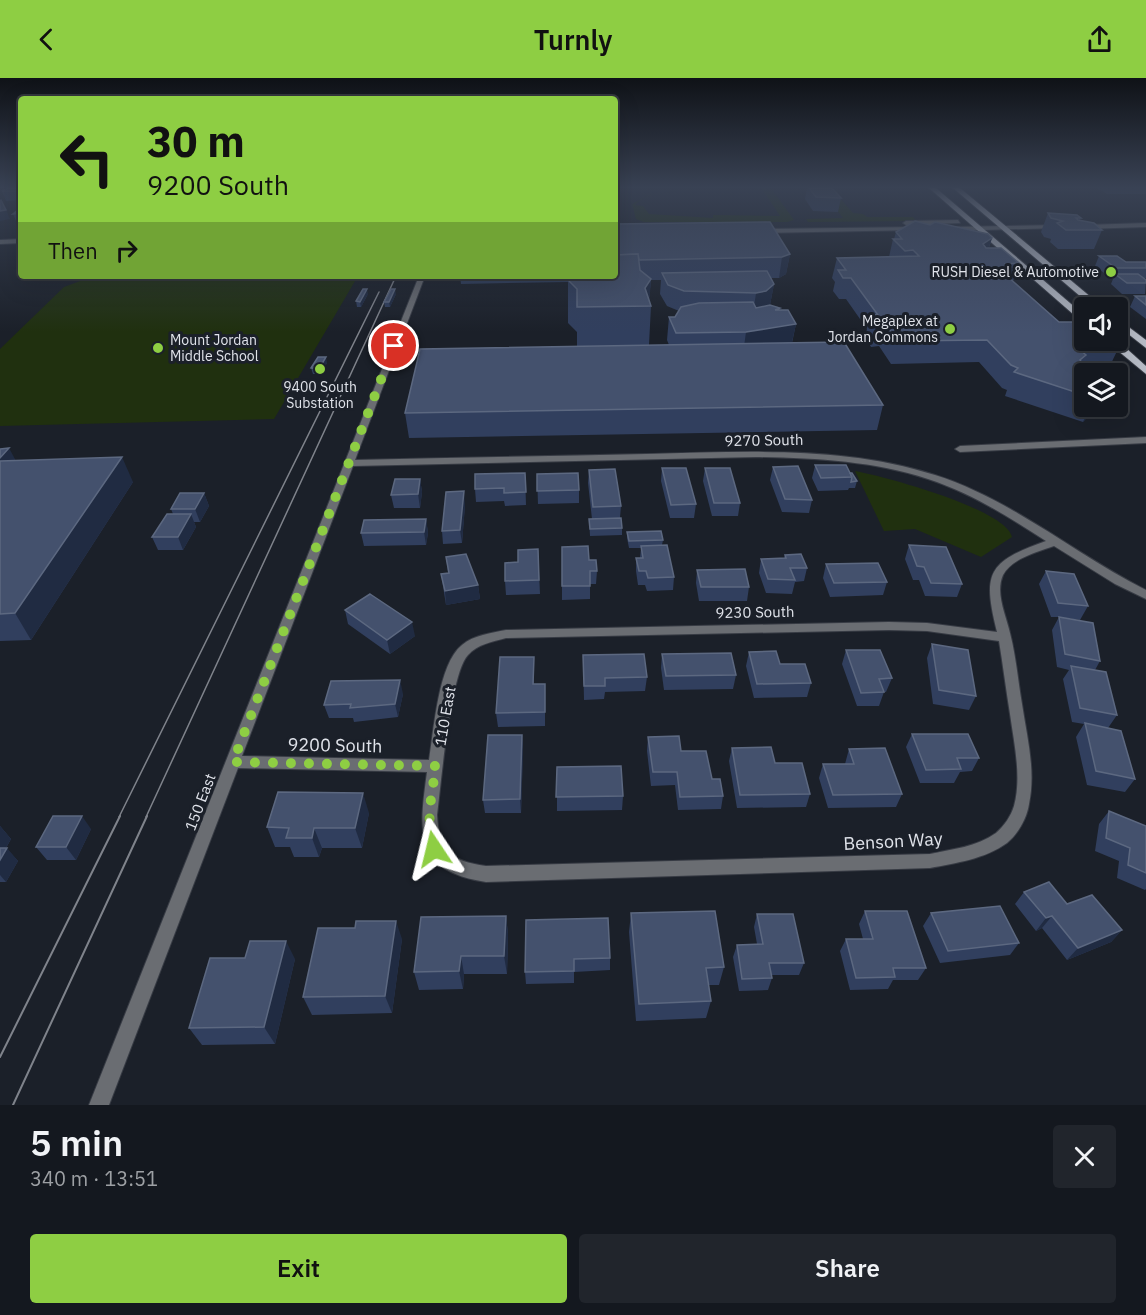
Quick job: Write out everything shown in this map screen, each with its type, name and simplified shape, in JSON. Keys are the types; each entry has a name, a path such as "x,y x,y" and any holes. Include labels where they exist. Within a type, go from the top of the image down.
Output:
{"main road":[{"path":"988,236 1074,310"},
{"path":"1016,236 1087,297"},
{"path":"1128,330 1146,345"},
{"path":"1123,351 1146,371"}],"street":[{"path":"0,242 18,241"},
{"name":"150 East","path":"99,1105 421,279"},
{"path":"960,449 1146,440"},
{"name":"9270 South","path":"349,464 786,454 842,457 898,467 967,491 1000,507 1146,596"},
{"name":"Benson Way","path":"445,861 457,868 486,874 930,861 984,849 1004,836 1020,814 1026,789 1024,764 995,587 997,576 1004,566 1016,558 1055,542"},
{"name":"9230 South","path":"506,634 889,626 927,627 1004,637"},
{"name":"110 East","path":"445,861 434,849 429,833 436,766 454,665 460,655 471,645 506,634"},
{"name":"9200 South","path":"233,762 436,766"}],"green space":[{"name":"Mount Jordan Middle School","path":"356,279 274,419 0,426 0,349 64,287 83,280"},
{"path":"855,471 890,479 967,505 1005,526 1012,537 981,557 915,529 884,531"}],"building":[{"path":"618,236 779,236 790,254 782,257 639,260 638,254 618,255"},
{"name":"Megaplex at Jordan Commons","path":"899,236 990,236 992,238 983,244 986,248 1001,248 1019,263 1006,264 1011,267 998,268 1059,322 1074,322 1074,351 1081,351 1086,355 1080,360 1082,363 1074,363 1074,392 1014,372 1018,368 1011,365 987,340 898,341 885,324 877,324 870,315 878,315 851,278 843,278 838,270 846,270 837,258 919,256 913,250 905,251 893,239 902,239"},
{"path":"638,254 640,270 651,279 645,288 651,306 577,307 577,289 569,279 618,279 618,255"},
{"path":"1099,256 1117,256 1126,262 1146,262 1146,268 1116,268"},
{"path":"767,271 774,284 766,291 756,293 684,291 668,285 662,273"},
{"path":"1115,274 1138,274 1146,280 1146,283 1127,283"},
{"path":"363,289 367,289 360,302 356,301"},
{"path":"391,289 395,289 389,302 384,302"},
{"path":"1135,296 1146,296 1146,305"},
{"path":"753,302 756,308 770,305 780,308 775,310 788,310 796,324 746,332 676,333 669,317 675,317 681,307 699,303"},
{"path":"844,342 883,405 405,413 420,349"},
{"path":"318,357 326,357 319,369 311,368"},
{"path":"9,448 0,458 0,449"},
{"path":"122,457 15,613 0,614 0,461"},
{"path":"815,465 846,465 852,477 821,478"},
{"path":"798,466 812,500 785,499 773,467"},
{"path":"662,468 686,468 696,504 671,505"},
{"path":"705,468 730,468 740,503 714,503"},
{"path":"615,469 621,506 593,507 589,470"},
{"path":"525,473 526,492 504,493 504,488 475,489 475,474"},
{"path":"578,473 579,490 537,491 537,474"},
{"path":"850,473 852,473 857,481 851,482"},
{"path":"395,479 420,479 418,494 391,495"},
{"path":"464,491 460,530 442,531 446,492"},
{"path":"180,493 204,493 195,509 171,509"},
{"path":"167,514 191,514 178,537 152,537"},
{"path":"621,518 622,528 590,529 589,519"},
{"path":"426,519 424,532 361,533 364,520"},
{"path":"661,531 663,540 629,541 627,532"},
{"path":"667,545 674,577 648,578 646,571 639,571 636,558 643,558 641,546"},
{"path":"909,545 946,547 962,584 931,583 924,567 917,566"},
{"path":"588,546 589,560 596,560 597,571 590,571 590,586 562,586 562,547"},
{"path":"538,549 539,580 505,581 505,563 518,562 518,550"},
{"path":"466,554 478,585 445,591 441,574 449,573 446,557"},
{"path":"801,554 807,568 790,568 795,580 768,579 761,559 786,558 785,555"},
{"path":"878,563 887,582 834,583 826,564"},
{"path":"745,569 749,587 701,587 697,570"},
{"path":"1046,571 1074,574 1088,606 1058,603"},
{"path":"370,594 412,622 387,640 345,610"},
{"path":"1059,617 1093,623 1100,661 1065,654"},
{"path":"932,644 968,650 976,696 939,690"},
{"path":"846,650 880,650 892,678 879,679 884,692 861,693"},
{"path":"776,651 780,664 805,664 811,683 757,684 749,652"},
{"path":"731,653 736,675 666,676 662,654"},
{"path":"644,654 647,677 605,678 605,686 584,686 583,655"},
{"path":"500,657 534,657 533,684 545,684 545,712 496,713"},
{"path":"1071,666 1106,672 1117,715 1080,708"},
{"path":"400,680 395,704 350,708 351,704 324,705 331,681"},
{"path":"1085,723 1121,731 1135,779 1096,771"},
{"path":"912,734 968,734 979,758 957,758 961,769 926,770"},
{"path":"488,735 522,735 520,799 483,800"},
{"path":"679,736 681,751 706,751 712,779 720,779 723,796 680,797 677,772 653,772 648,737"},
{"path":"771,747 775,763 802,763 810,794 740,795 732,748"},
{"path":"885,748 902,794 833,795 823,764 854,764 849,749"},
{"path":"621,766 623,796 556,797 557,767"},
{"path":"278,792 363,793 355,828 314,828 312,838 286,838 289,828 267,827"},
{"path":"1109,811 1146,826 1146,873 1128,865 1130,848 1106,838"},
{"path":"53,816 82,816 66,847 36,847"},
{"path":"0,848 7,848 0,860"},
{"path":"1049,882 1067,904 1092,895 1122,930 1078,948 1052,916 1046,918 1024,892"},
{"path":"1000,906 1019,943 948,951 931,913"},
{"path":"715,911 724,967 706,968 711,1001 639,1004 631,913"},
{"path":"865,911 907,911 926,968 893,968 895,977 856,978 846,939 873,939"},
{"path":"757,914 793,914 804,963 769,963 772,978 742,979 737,945 763,944"},
{"path":"506,916 504,956 461,956 459,971 414,972 421,917"},
{"path":"608,918 610,958 574,959 574,971 525,972 526,920"},
{"path":"356,921 396,921 385,996 303,997 318,928 355,928"},
{"path":"250,941 286,941 264,1027 189,1028 210,958 245,958"}],"tram line":[{"path":"146,817 395,279"},
{"path":"119,817 379,292"},
{"path":"0,1057 120,816"},
{"path":"13,1105 147,816"}],"place":[{"name":"RUSH Diesel & Automotive","path":"1111,272"},
{"name":"Megaplex at Jordan Commons","path":"950,329"},
{"name":"Mount Jordan Middle School","path":"158,348"},
{"name":"9400 South Substation","path":"320,369"}],"route":[{"path":"394,346 233,762 436,766 429,815 429,833 434,849"}]}
